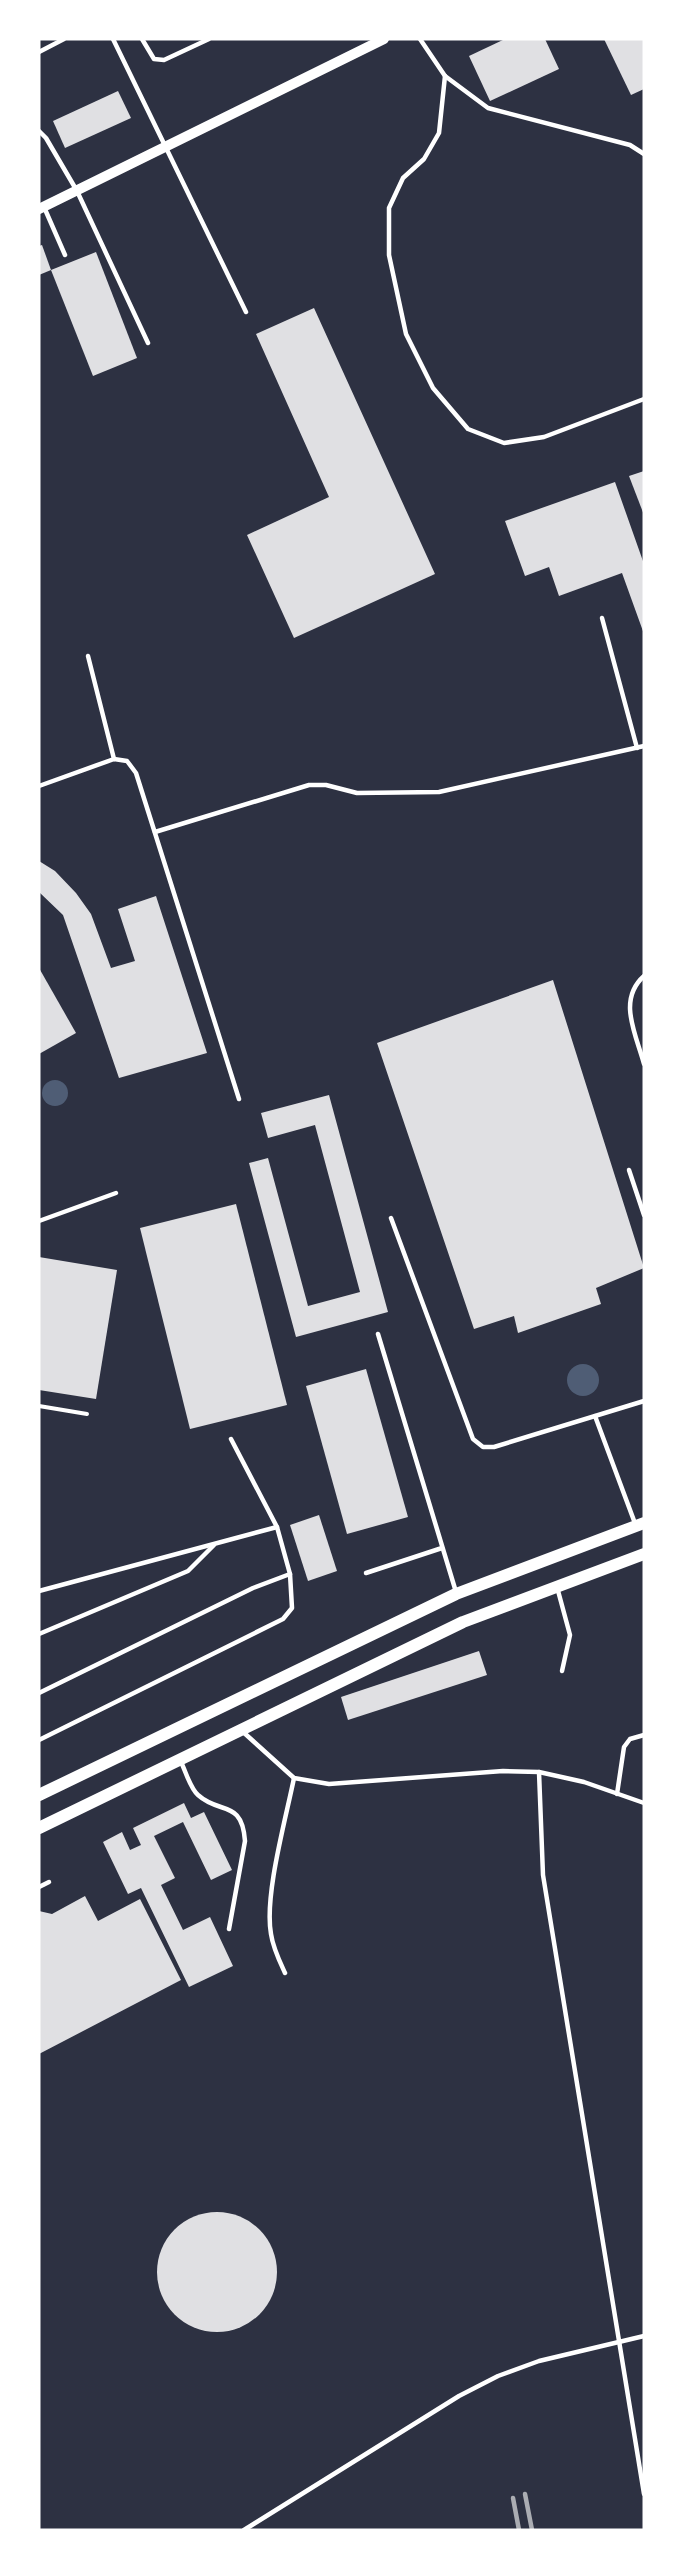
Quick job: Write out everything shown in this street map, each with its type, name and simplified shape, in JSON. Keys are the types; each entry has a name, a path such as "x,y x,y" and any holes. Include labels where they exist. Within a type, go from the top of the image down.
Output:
{"main road":[{"path":"39,1795 456,1594 640,1524"},
{"path":"39,1828 463,1622 644,1554"}],"street":[{"path":"41,208 384,39"}],"lane":[{"path":"39,52 64,39"},
{"path":"113,39 246,312"},
{"path":"142,39 154,59 164,60 209,39"},
{"path":"420,39 445,75 488,108 630,145 644,154"},
{"path":"445,75 439,133 424,159 403,178 390,208 389,255 406,334 432,388 468,429 504,444 544,437 644,399"},
{"path":"39,131 46,138 76,191 148,343"},
{"path":"41,208 65,255"},
{"path":"602,618 637,748"},
{"path":"88,656 114,759"},
{"path":"155,832 309,785 326,785 357,793 439,792 644,746"},
{"path":"39,786 114,759 128,761 136,772 239,1099"},
{"path":"644,976 630,994 628,1008 644,1064"},
{"path":"629,1170 644,1215"},
{"path":"39,1221 116,1193"},
{"path":"391,1218 472,1439 483,1447 494,1447 644,1401"},
{"path":"378,1334 456,1594"},
{"path":"596,1416 640,1524"},
{"path":"39,1740 283,1619 292,1608 290,1574 277,1527 231,1439"},
{"path":"39,1591 277,1527"},
{"path":"39,1634 188,1571 216,1543"},
{"path":"366,1573 442,1548"},
{"path":"39,1693 253,1588 290,1574"},
{"path":"557,1587 570,1635 562,1671"},
{"path":"239,1729 268,1752 294,1778 329,1784 503,1771 539,1772 584,1782 644,1803"},
{"path":"617,1794 624,1747 630,1739 644,1735"},
{"path":"180,1759 195,1793 238,1815 244,1827 245,1840 229,1929"},
{"path":"539,1772 543,1875 644,2494"},
{"path":"285,1973 270,1931 270,1905 294,1778"},
{"path":"39,1887 49,1882"},
{"path":"244,2530 449,2402 498,2376 539,2361 619,2340 644,2336"}],"path":[{"path":"39,1406 87,1414"}],"water":[{"path":"55,1080 64,1084 68,1093 64,1102 55,1106 46,1102 42,1093 46,1084"},
{"path":"583,1364 595,1368 599,1380 595,1392 583,1396 571,1392 567,1380 571,1368"}],"building":[{"path":"505,39 545,39 559,69 490,101 469,56"},
{"path":"604,39 644,39 644,89 631,95"},
{"path":"118,91 131,118 65,148 53,121"},
{"path":"42,245 51,270 39,275 39,246"},
{"path":"96,252 137,358 93,376 51,270"},
{"path":"314,308 435,574 294,638 247,535 329,497 256,334"},
{"path":"644,471 644,515 629,476"},
{"path":"615,482 644,564 644,634 622,573 559,596 549,567 525,576 505,521"},
{"path":"39,861 55,871 76,893 91,914 111,968 135,961 118,909 156,896 207,1053 119,1078 63,915 39,892"},
{"path":"39,968 76,1033 39,1054"},
{"path":"553,980 644,1268 596,1288 601,1304 518,1333 514,1316 474,1329 377,1043"},
{"path":"329,1095 388,1312 296,1337 249,1163 268,1158 308,1306 360,1292 315,1125 268,1138 261,1113"},
{"path":"236,1204 287,1405 190,1429 140,1228"},
{"path":"39,1257 117,1270 96,1399 39,1390"},
{"path":"366,1369 408,1517 347,1534 306,1386"},
{"path":"319,1515 337,1571 308,1581 290,1525"},
{"path":"479,1651 487,1675 348,1720 341,1697"},
{"path":"184,1803 191,1818 204,1812 232,1870 211,1880 183,1822 154,1836 175,1878 161,1885 183,1930 210,1917 233,1966 189,1987 141,1888 128,1894 103,1842 122,1832 130,1850 141,1845 133,1828"},
{"path":"85,1896 98,1921 140,1899 181,1980 39,2054 39,1911 52,1914"},
{"path":"217,2212 240,2217 259,2230 272,2249 277,2272 272,2295 259,2314 240,2327 217,2332 194,2327 175,2314 162,2295 157,2272 162,2249 175,2230 194,2217"}],"railway":[{"path":"525,2494 532,2530"},
{"path":"513,2498 519,2530"}]}
